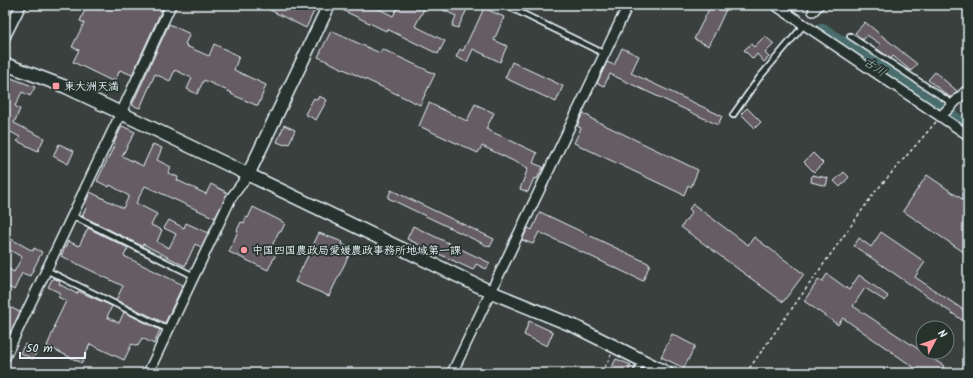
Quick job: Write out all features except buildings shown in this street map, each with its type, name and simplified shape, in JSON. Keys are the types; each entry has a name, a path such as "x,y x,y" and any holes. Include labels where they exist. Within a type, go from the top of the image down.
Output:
{"street":[{"path":"5,37 21,5"},
{"path":"5,356 73,216 171,5"},
{"path":"148,373 231,198 248,175 329,5"},
{"path":"452,373 628,5"},
{"path":"775,5 804,25 947,110 968,135"},
{"path":"5,64 66,87 491,292 574,326 667,373"},
{"path":"947,110 968,89"}],"lane":[{"path":"505,5 605,54"},
{"path":"733,115 759,78 804,25"},
{"path":"850,36 947,110"},
{"path":"73,216 194,276"},
{"path":"46,270 169,330"},
{"path":"636,373 642,360"}],"path":[{"path":"746,373 875,192 947,110"},
{"path":"602,373 615,346"}],"waterway":[{"name":"古川","path":"822,31 968,129"}],"place":[{"name":"東大洲天満","path":"56,86"},
{"name":"中国四国農政局愛媛農政事務所地域第一課","path":"244,250"}]}
